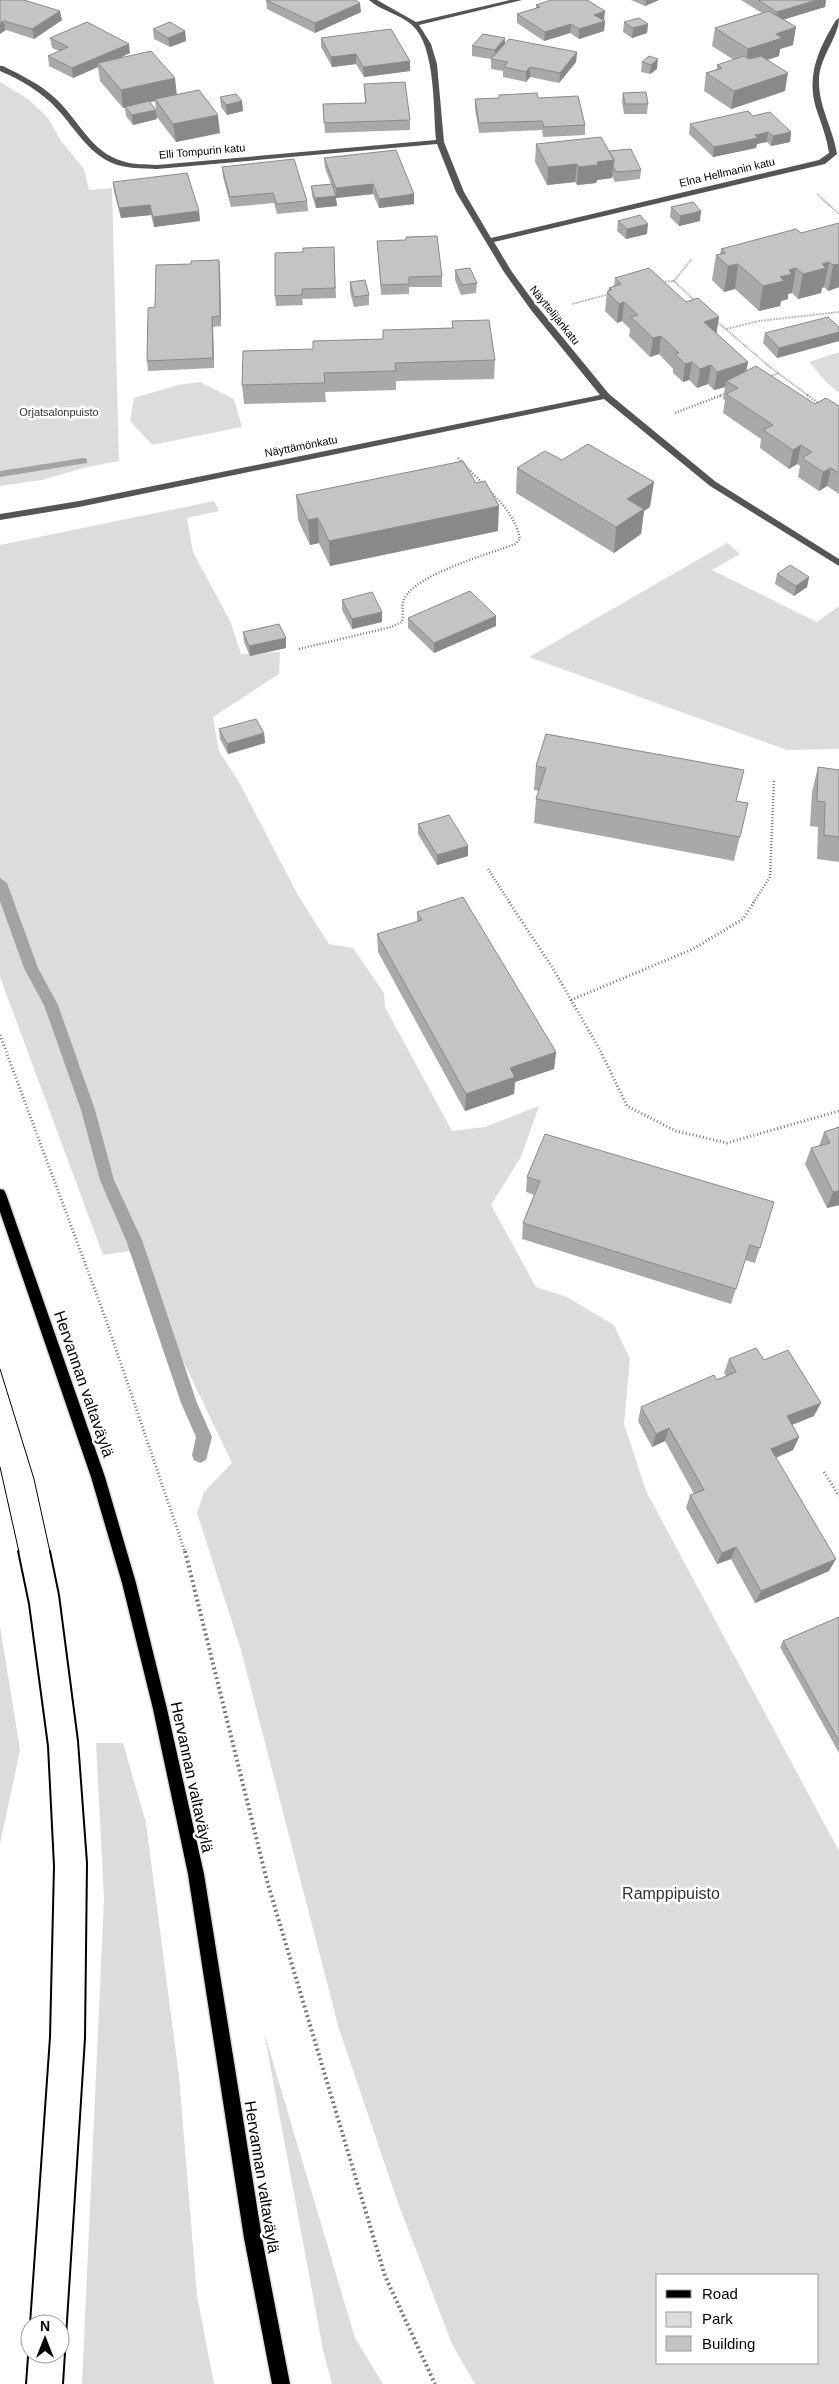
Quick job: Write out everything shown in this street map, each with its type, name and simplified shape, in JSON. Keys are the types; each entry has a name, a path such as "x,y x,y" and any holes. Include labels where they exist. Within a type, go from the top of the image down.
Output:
{"main road":[{"name":"Hervannan valtaväylä","path":"0,1194 98,1477 129,1582 160,1709 196,1874 253,2238 281,2384"}],"street":[{"name":"Näyttelijänkatu","path":"372,0 415,24 428,44 433,64 440,142 460,192 488,241 534,308 606,396 713,484 839,563"},
{"path":"415,24 519,0"},
{"name":"Elna Hellmanin katu","path":"488,241 808,165 828,158 833,154 816,90 817,66 839,20"},
{"name":"Elli Tompurin katu","path":"0,68 36,87 54,101 87,140 111,160 132,166 158,167 440,142"},
{"name":"Näyttämönkatu","path":"0,517 79,504 606,396"}],"path":[{"path":"674,281 691,260"},
{"path":"657,282 674,281 699,305"},
{"path":"568,306 612,293"},
{"path":"725,329 759,321 839,312"},
{"path":"712,317 770,367 824,408"},
{"path":"762,380 779,373"},
{"path":"675,413 727,393"},
{"path":"299,649 391,627 402,622 404,615 402,605 406,595 424,581 438,573 515,544 520,539 519,531 501,503 431,431"},
{"path":"571,1000 693,949 743,919 770,877 774,781"},
{"path":"488,869 571,1000 600,1050 627,1106 676,1131 727,1143 839,1111"},
{"path":"0,1035 105,1317 183,1544 267,1881 385,2276 435,2384"},
{"path":"824,1472 839,1496"}],"green space":[{"name":"Orjatsalonpuisto","path":"0,82 28,99 48,118 61,141 84,169 89,190 112,188 119,461 83,468 42,480 0,486"},
{"path":"839,352 839,393 827,383 809,362"},
{"path":"200,382 234,399 242,427 152,445 130,421 134,398 178,385"},
{"name":"Ramppipuisto","path":"214,501 219,511 187,518 193,552 230,621 241,654 280,652 279,674 213,717 219,751 239,782 299,897 329,944 353,948 384,993 385,1007 452,1131 485,1127 539,1106 521,1157 491,1205 536,1287 567,1297 614,1325 630,1359 624,1424 646,1491 839,1851 839,2384 475,2384 452,2344 398,2203 339,2029 241,1650 197,1513 204,1492 232,1463 162,1317 136,1250 103,1255 0,977 0,545"},
{"path":"727,543 740,554 712,570 817,622 839,606 839,749 787,750 529,657"},
{"path":"0,1626 20,1750 0,1844"},
{"path":"96,1743 123,1743 146,1823 179,2076 197,2296 214,2384 82,2384 104,1899"},
{"path":"264,2032 355,2338 383,2384 332,2384 323,2350"}],"building":[{"path":"0,0 24,0 60,11 32,29 4,21 0,23"},
{"path":"266,0 355,0 360,3 315,23"},
{"path":"551,0 587,0 605,11 594,15 605,21 579,29 571,24 545,32 517,14 540,7 536,5"},
{"path":"758,0 817,0 777,12"},
{"path":"769,11 796,27 776,34 782,38 748,49 715,28"},
{"path":"639,18 648,24 633,28 624,22"},
{"path":"87,22 129,44 72,68 48,56 68,47 50,38"},
{"path":"170,22 185,31 168,38 153,29"},
{"path":"391,29 410,61 363,67 356,54 331,57 321,38"},
{"path":"483,34 505,38 495,50 472,46"},
{"path":"509,39 577,52 560,73 530,67 526,72 504,67 508,62 491,59"},
{"path":"151,51 175,78 121,90 98,63"},
{"path":"649,56 658,59 651,65 642,62"},
{"path":"744,56 749,59 761,56 788,73 734,91 706,73 722,68 717,65"},
{"path":"405,82 410,120 324,123 323,104 366,103 364,84"},
{"path":"199,90 218,115 173,124 155,99"},
{"path":"646,92 648,104 625,104 623,93"},
{"path":"537,93 538,98 578,96 585,125 544,127 542,121 479,123 475,99 499,98 499,95"},
{"path":"236,94 242,101 226,105 220,97"},
{"path":"149,101 156,110 132,115 125,107"},
{"path":"748,111 753,116 770,112 791,132 773,136 768,132 755,135 758,138 714,147 690,124"},
{"path":"601,137 614,160 597,162 598,165 578,167 577,164 548,167 536,144"},
{"path":"631,149 641,170 616,172 613,166 614,160 609,151"},
{"path":"396,150 414,194 379,199 373,184 336,188 324,158"},
{"path":"294,159 307,201 277,204 273,193 230,197 222,167"},
{"path":"187,173 199,211 153,217 150,205 119,208 113,182"},
{"path":"332,184 336,196 315,198 311,186"},
{"path":"693,202 701,211 680,216 671,207"},
{"path":"640,215 648,224 627,229 618,221"},
{"path":"839,223 839,264 833,265 829,262 822,264 826,268 803,274 796,268 789,270 792,274 780,277 784,281 763,286 738,264 728,266 716,255 726,253 721,249 796,229 801,233"},
{"path":"437,236 442,276 409,277 409,284 381,285 377,241 406,240 406,237"},
{"path":"334,247 335,288 302,289 302,295 275,296 275,253 303,252 303,248"},
{"path":"219,260 220,316 212,317 213,358 147,361 148,308 155,307 156,265 191,264 191,261"},
{"path":"470,268 477,283 462,285 455,270"},
{"path":"649,268 686,302 698,298 719,317 704,322 748,362 717,372 711,365 700,369 692,362 685,364 675,354 679,353 661,336 653,338 631,317 638,315 624,302 619,304 607,292 612,290 609,288 621,284 615,278"},
{"path":"365,280 369,295 354,297 350,282"},
{"path":"828,317 839,327 839,332 779,348 765,333"},
{"path":"489,320 495,360 395,363 396,371 324,373 325,383 242,385 243,351 313,349 313,341 383,339 383,330 453,328 452,321"},
{"path":"756,366 815,404 826,398 839,406 839,473 831,468 823,472 802,458 812,452 801,445 793,450 763,430 773,425 726,394 738,388 726,381"},
{"path":"588,444 654,482 627,499 644,509 616,527 517,468 545,451 562,460"},
{"path":"463,461 476,483 485,481 499,506 329,541 318,518 308,520 296,495"},
{"path":"790,565 809,577 796,586 777,574"},
{"path":"470,591 496,616 434,643 408,618"},
{"path":"372,592 382,612 352,619 342,600"},
{"path":"279,624 286,638 249,646 243,632"},
{"path":"256,719 264,733 227,744 219,729"},
{"path":"546,734 744,770 736,801 748,803 740,837 536,799 546,768 536,766"},
{"path":"818,767 839,770 839,837 824,835 825,802 817,801"},
{"path":"449,815 468,846 437,855 418,824"},
{"path":"463,897 556,1052 510,1068 515,1077 466,1094 377,934 422,920 417,912"},
{"path":"839,1127 839,1191 833,1192 811,1148 830,1143 824,1132"},
{"path":"545,1134 774,1202 760,1248 750,1245 736,1289 523,1223 540,1181 527,1177"},
{"path":"756,1348 764,1360 788,1350 821,1403 787,1416 799,1437 771,1449 836,1559 761,1591 736,1547 722,1553 690,1495 704,1490 669,1428 656,1434 641,1407 714,1375 717,1380 736,1372 729,1359"},
{"path":"839,1617 839,1741 783,1641"}],"waterway":[{"path":"0,474 83,461"},
{"path":"0,883 31,968 51,1005 88,1110 107,1180 134,1240 189,1403 204,1437 200,1455"}],"tram line":[{"path":"0,1369 34,1479 50,1552"},
{"path":"0,1467 19,1552"},
{"path":"18,1551 29,1604 48,1746 54,1866 50,2037 31,2314"},
{"path":"50,1551 59,1595 78,1741 87,1863 85,2038 63,2384"},
{"path":"26,2384 27,2364"}]}
